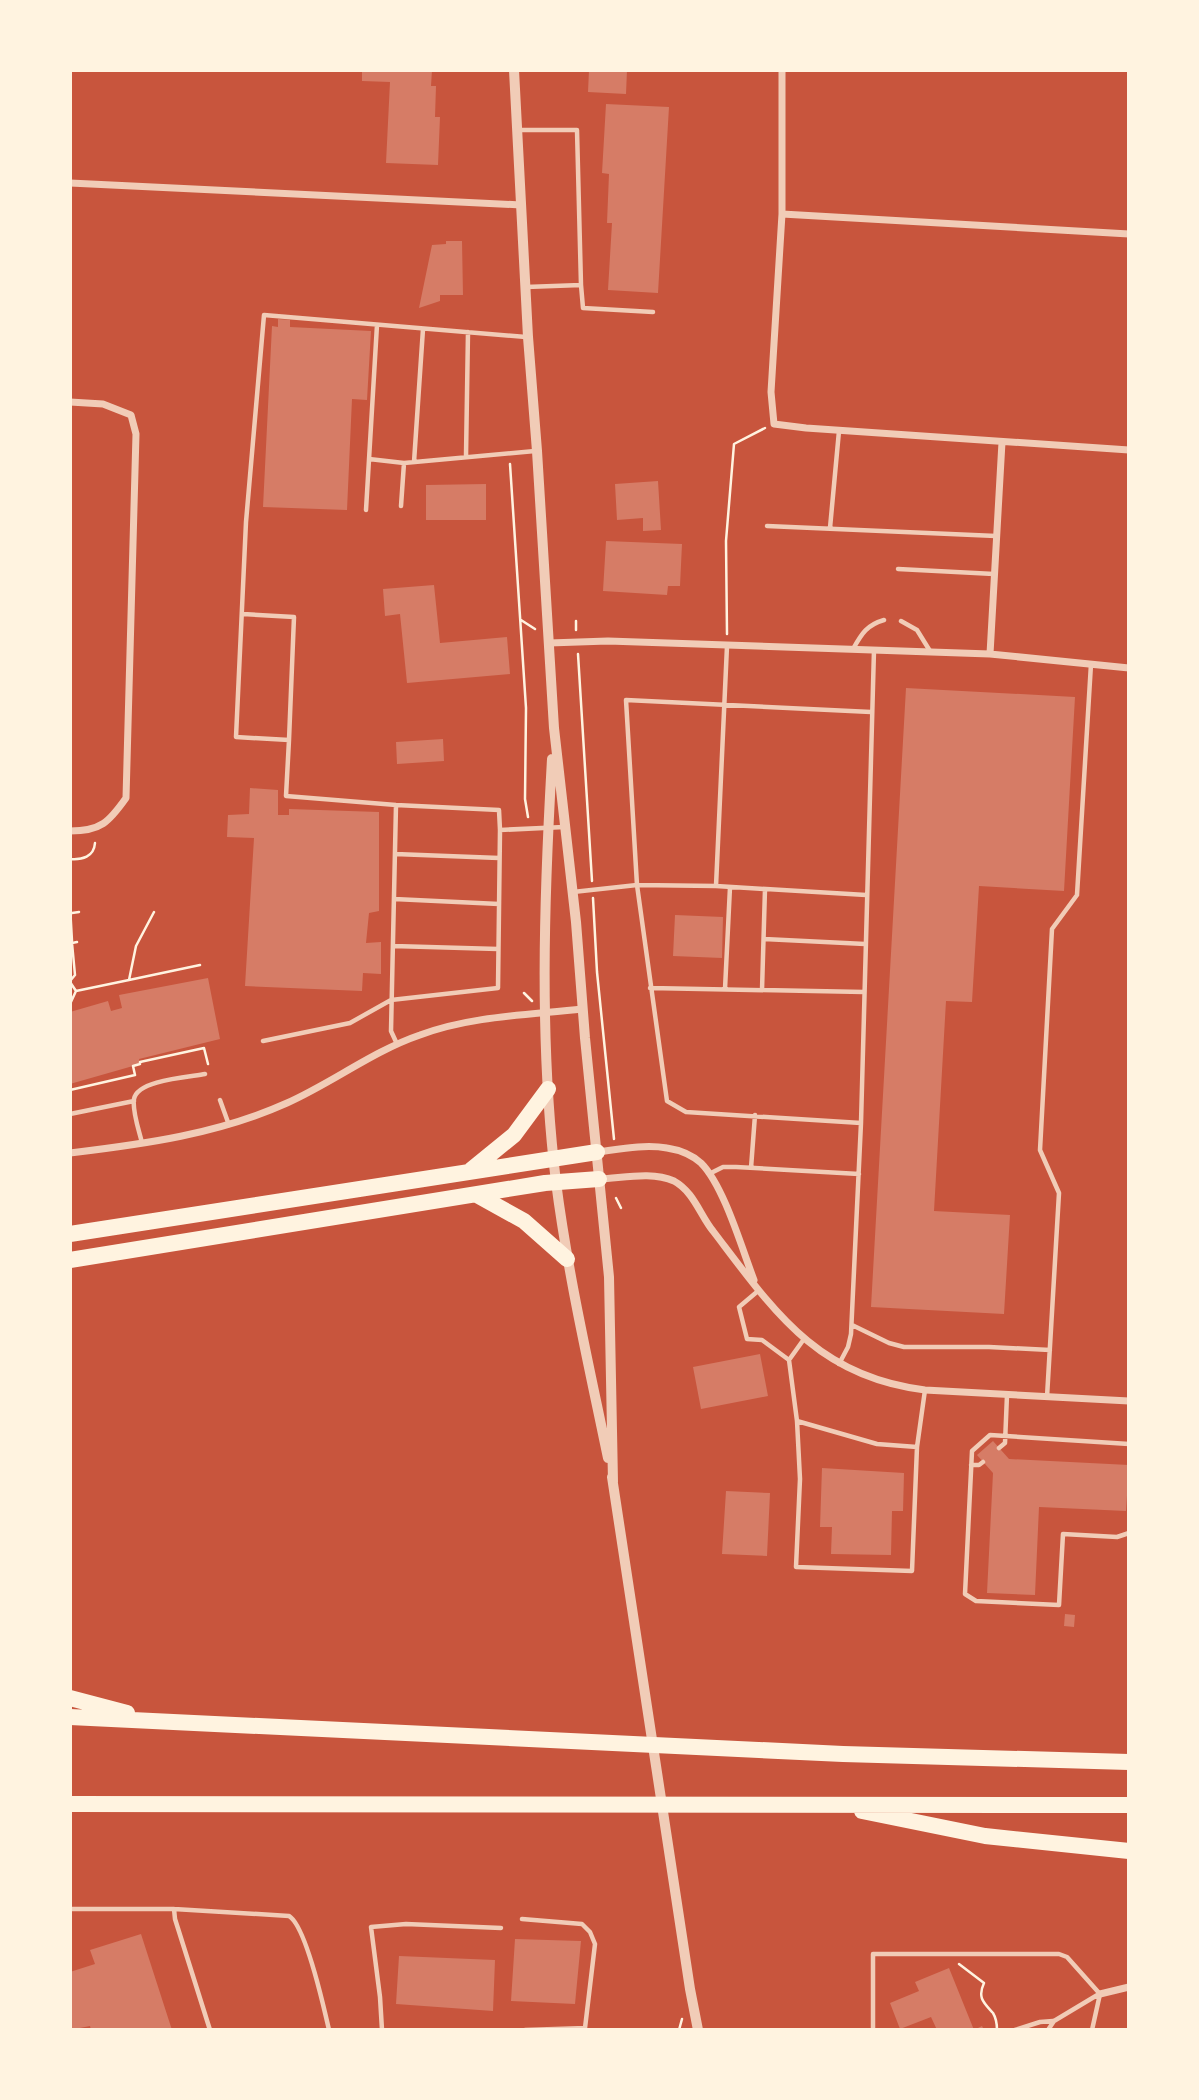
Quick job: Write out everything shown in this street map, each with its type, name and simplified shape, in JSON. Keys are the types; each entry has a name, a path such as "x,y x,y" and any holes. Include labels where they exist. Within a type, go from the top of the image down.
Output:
{"highway":[{"path":"470,1171 514,1135 548,1089"},
{"path":"70,1234 597,1152"},
{"path":"70,1259 556,1182 599,1179"},
{"path":"477,1195 524,1221 567,1259"},
{"path":"70,1698 160,1721"},
{"path":"70,1717 843,1754 1129,1762"},
{"path":"70,1804 1129,1805"},
{"path":"70,1812 107,1804"},
{"path":"825,1804 985,1836 1129,1851"}],"street":[{"path":"514,70 528,337 554,728 573,892 582,1009 610,1277 613,1482"},
{"path":"782,70 782,215 771,392 774,424 1129,450"},
{"path":"70,183 521,205"},
{"path":"782,215 1129,234"},
{"path":"70,402 103,404 131,415 136,434 126,798 109,821 92,830 70,831"},
{"path":"989,654 1002,442"},
{"path":"550,643 608,641 989,654 1129,668"},
{"path":"554,728 548,827 545,1013 556,1182 567,1259 613,1482 698,2030"},
{"path":"70,1153 142,1143 229,1125 288,1102 397,1044 424,1033 459,1025 582,1009"},
{"path":"597,1152 650,1146 669,1148 689,1155 709,1174 758,1291"},
{"path":"599,1179 657,1176 677,1183 691,1196 707,1224 785,1322 839,1364 883,1381 925,1390 1129,1401"},
{"path":"1100,1994 1129,1987"},
{"path":"690,1989 692,2030"}],"lane":[{"path":"517,130 577,130 583,308 653,312"},
{"path":"525,287 581,285"},
{"path":"289,740 236,737 246,522 264,315 528,337"},
{"path":"366,510 377,325"},
{"path":"414,462 423,329"},
{"path":"466,456 468,332"},
{"path":"830,528 839,430"},
{"path":"369,458 404,463 537,451"},
{"path":"401,506 404,463"},
{"path":"767,526 996,536"},
{"path":"898,569 994,574"},
{"path":"243,614 294,617 286,796 499,810 500,830 498,988 391,1000 350,1023 263,1041"},
{"path":"853,649 863,630 884,620"},
{"path":"901,621 917,631 931,652"},
{"path":"716,886 727,646"},
{"path":"839,1364 849,1344 852,1325 861,1123 874,650"},
{"path":"1047,1397 1059,1194 1040,1150 1052,929 1077,895 1091,664"},
{"path":"861,1123 686,1112 667,1101 637,885 626,700 871,712"},
{"path":"396,805 391,1031 397,1044"},
{"path":"500,830 565,827"},
{"path":"395,853 499,858"},
{"path":"573,892 637,885 716,886 866,895"},
{"path":"725,989 730,887"},
{"path":"762,990 765,889"},
{"path":"394,899 499,904"},
{"path":"764,939 865,944"},
{"path":"393,946 498,949"},
{"path":"650,988 864,992"},
{"path":"142,1143 134,1101 138,1091 146,1085 205,1074"},
{"path":"220,1100 229,1125"},
{"path":"70,1114 134,1101"},
{"path":"751,1168 755,1115"},
{"path":"709,1174 723,1167 859,1174"},
{"path":"758,1291 739,1307 747,1339 762,1340 789,1360"},
{"path":"852,1325 889,1343 904,1347 1050,1350"},
{"path":"804,1339 789,1360 797,1421 800,1479 796,1567 912,1571 917,1447 925,1390"},
{"path":"999,1448 1005,1443 1007,1395"},
{"path":"797,1421 877,1444 917,1447"},
{"path":"1129,1444 990,1435 972,1451 964,1588 967,1597 973,1601 1059,1605 1063,1534 1117,1537 1129,1533"},
{"path":"971,1465 983,1462"},
{"path":"70,1909 174,1909 279,1914 293,1918 298,1924 321,1994 329,2030"},
{"path":"174,1909 210,2030"},
{"path":"522,1919 582,1924 590,1932 595,1944 585,2028 525,2030"},
{"path":"382,2030 371,1927 406,1924 501,1928"},
{"path":"873,2030 873,1954 1059,1954 1067,1957 1100,1994"},
{"path":"1048,2030 1054,2021 1100,1994"},
{"path":"1092,2030 1100,1994"},
{"path":"1016,2030 1040,2022 1054,2021"}],"path":[{"path":"727,646 726,541 734,444 774,424"},
{"path":"510,461 526,708 526,809"},
{"path":"579,671 591,875"},
{"path":"526,778 533,779"},
{"path":"70,859 88,856 95,843"},
{"path":"593,905 613,1128"},
{"path":"70,906 75,975 70,982 76,991"},
{"path":"72,912 79,912"},
{"path":"129,980 136,946 154,912"},
{"path":"71,943 77,942"},
{"path":"76,991 200,965"},
{"path":"70,1004 76,991"},
{"path":"70,1090 135,1075 133,1066 140,1062 204,1048 208,1065 205,1074"},
{"path":"959,1964 984,1983 981,1990 982,2001 994,2016 998,2030"}],"building":[{"path":"362,70 432,70 431,86 436,86 435,117 440,117 438,165 386,163 390,82 362,81"},
{"path":"589,70 627,70 626,94 588,92"},
{"path":"606,104 669,107 658,293 608,290 612,223 607,223 609,174 602,173"},
{"path":"446,241 462,241 463,295 440,295 440,301 419,308 432,245 446,244"},
{"path":"278,319 290,320 290,327 371,331 367,400 352,399 347,510 263,507 272,326 278,327"},
{"path":"658,481 661,530 643,531 643,518 617,520 615,484"},
{"path":"486,484 486,520 426,520 426,485"},
{"path":"606,541 682,544 680,586 668,586 667,595 603,591"},
{"path":"434,585 440,643 507,637 510,674 407,683 400,614 385,616 383,589"},
{"path":"906,688 1075,697 1064,891 979,886 972,1002 946,1001 934,1211 1010,1215 1004,1314 871,1307"},
{"path":"443,739 444,761 397,764 396,742"},
{"path":"250,788 278,790 278,815 289,815 289,809 379,812 379,911 369,913 366,943 381,942 381,974 363,973 362,991 245,986 254,838 227,837 228,815 249,814"},
{"path":"675,915 723,917 722,958 673,956"},
{"path":"208,978 220,1039 139,1059 140,1064 70,1084 70,1012 108,1001 111,1011 122,1008 119,995"},
{"path":"760,1354 768,1396 701,1409 693,1367"},
{"path":"993,1441 1009,1459 1129,1465 1126,1511 1039,1507 1035,1595 987,1593 993,1473 977,1455"},
{"path":"822,1468 904,1473 903,1511 892,1511 891,1555 831,1554 832,1527 820,1527"},
{"path":"726,1491 770,1493 767,1556 722,1554"},
{"path":"1065,1614 1075,1615 1074,1627 1064,1626"},
{"path":"141,1934 172,2030 91,2030 90,2026 70,2030 70,1972 95,1964 90,1950"},
{"path":"515,1939 581,1941 575,2004 511,2001"},
{"path":"399,1956 495,1960 493,2011 396,2004"},
{"path":"949,1968 974,2030 937,2030 931,2017 900,2029 890,2003 919,1991 915,1982"}]}
